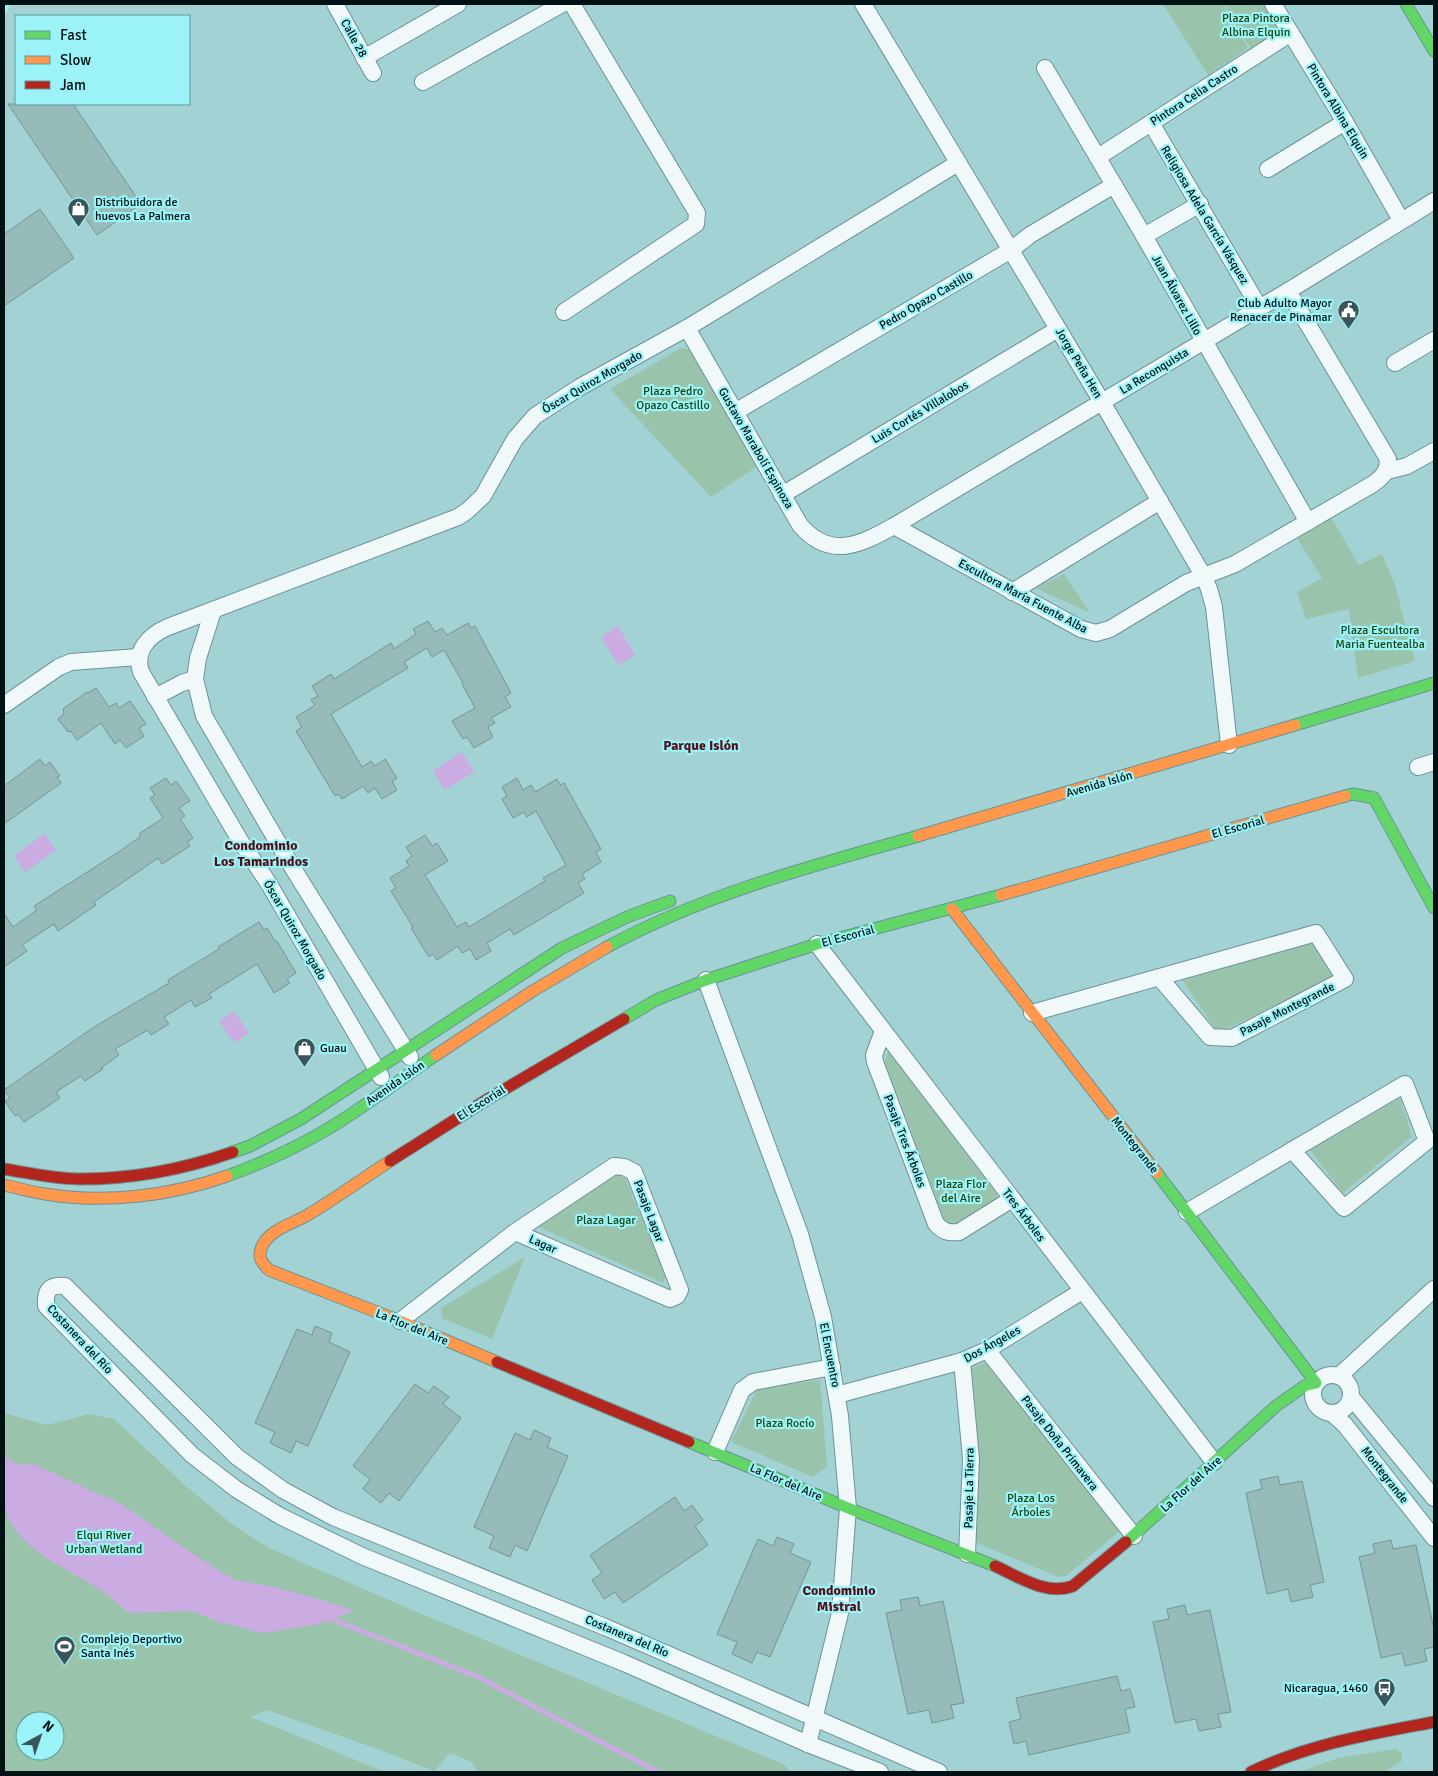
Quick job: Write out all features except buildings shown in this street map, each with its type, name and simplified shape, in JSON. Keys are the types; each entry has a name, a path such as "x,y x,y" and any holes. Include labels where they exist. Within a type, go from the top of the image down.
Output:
{"street":[{"name":"Calle 28","path":"335,4 373,73"},
{"path":"364,58 458,4"},
{"path":"423,82 562,4"},
{"path":"564,312 696,224 696,213 572,4"},
{"name":"Jorge Peña Hen","path":"863,4 1102,402 1204,577 1214,608 1230,746"},
{"name":"Pintora Albina Elquin","path":"1273,4 1345,122 1401,220"},
{"path":"1406,4 1434,51"},
{"name":"Pintora Celia Castro","path":"1098,157 1291,33"},
{"name":"Juan Álvarez Lillo","path":"1045,68 1308,522"},
{"path":"1268,169 1345,122"},
{"name":"Religiosa Adela García Vásquez","path":"1151,123 1260,307"},
{"name":"Óscar Quiroz Morgado","path":"388,1087 269,884 241,842 141,672 138,657 146,642 160,630 458,517 475,504 488,488 515,439 535,416 580,387 687,328 958,163"},
{"name":"Pedro Opazo Castillo","path":"735,412 1011,250 1030,235 1114,185"},
{"name":"La Reconquista","path":"843,546 868,540 894,526 1288,291 1434,200"},
{"path":"1144,236 1200,204"},
{"path":"1288,291 1388,459 1386,471 1407,466 1434,451"},
{"name":"Gustavo Marabolí Espinoza","path":"687,328 800,525 807,533 825,544 843,546"},
{"name":"Luis Cortés Villalobos","path":"782,494 1058,329"},
{"path":"1395,363 1434,340"},
{"name":"Escultora María Fuente Alba","path":"894,526 1081,629 1096,633 1110,628 1186,583 1235,564 1373,484 1381,479 1386,471"},
{"path":"1012,592 1160,501"},
{"path":"213,611 198,658 196,679 204,716 289,862 417,1068"},
{"path":"4,705 59,667 71,662 138,657"},
{"path":"155,697 182,683 196,679"},
{"name":"Avenida Islón","path":"4,1185 35,1193 90,1199 117,1199 172,1191 237,1172 269,1160 329,1128 537,988 610,946 686,910 762,882 1230,746 1434,683"},
{"path":"1418,768 1434,762"},
{"name":"El Escorial","path":"261,1251 275,1231 305,1216 488,1098 656,1000 706,980 817,944 952,909 1353,794 1374,798 1434,908"},
{"name":"Avenida Islón","path":"702,890 762,882"},
{"name":"Avenida Islón","path":"4,1170 50,1177 109,1178 138,1176 195,1165 232,1153 276,1134 301,1119 562,948 627,917 679,898"},
{"name":"Montegrande","path":"952,909 1187,1212 1316,1383 1314,1400 1345,1425 1434,1538"},
{"name":"Pasaje Montegrande","path":"1032,1013 1159,977 1316,933 1345,979 1232,1038 1210,1037 1159,977"},
{"name":"Tres Árboles","path":"817,944 1214,1462"},
{"name":"El Encuentro","path":"706,980 800,1234 823,1317 837,1395 848,1508 840,1613 808,1744"},
{"name":"Pasaje Tres Árboles","path":"883,1031 874,1055 875,1062 936,1224 948,1233 959,1232 1012,1199"},
{"path":"1187,1212 1292,1150 1405,1084 1427,1141 1344,1208 1292,1150"},
{"name":"Pasaje Lagar","path":"515,1232 614,1166 624,1167 634,1172 680,1290 677,1296"},
{"name":"Lagar","path":"400,1321 515,1232 670,1300 677,1296"},
{"name":"La Flor del Aire","path":"261,1251 261,1261 269,1270 400,1321 848,1508 967,1554 1047,1589 1065,1589 1080,1581 1134,1536 1276,1406 1306,1384 1316,1383"},
{"name":"Costanera del Río","path":"880,1772 808,1744 624,1663 362,1556 280,1516 236,1489 192,1455 46,1306 45,1296 50,1288 57,1285 65,1286 224,1445 257,1472 283,1490 312,1506 605,1626 939,1772"},
{"path":"1316,1383 1326,1376 1339,1376 1434,1289"},
{"name":"Dos Ángeles","path":"837,1395 962,1361 987,1350 1082,1291"},
{"name":"Pasaje Doña Primavera","path":"987,1350 1134,1536"},
{"name":"Pasaje La Tierra","path":"962,1361 971,1459 967,1554"},
{"path":"715,1452 742,1390 753,1382 832,1366"},
{"name":"Montegrande","path":"1339,1376 1349,1384 1351,1397 1434,1498"},
{"path":"1276,1406 1301,1402 1327,1412 1345,1409 1351,1397"},
{"path":"302,1527 312,1506"},
{"path":"1251,1772 1306,1749 1434,1722"}],"green space":[{"path":"1163,4 1222,4 1248,48 1208,75"},
{"name":"Plaza Pintora Albina Elquin","path":"1223,4 1264,4 1281,32 1252,51"},
{"name":"Plaza Pedro Opazo Castillo","path":"681,348 691,350 758,466 711,497 610,389"},
{"name":"Plaza Escultora Maria Fuentealba","path":"1331,517 1359,565 1382,554 1395,585 1415,661 1358,678 1349,609 1306,619 1297,592 1322,578 1297,538"},
{"path":"1064,574 1090,613 1036,588"},
{"path":"1314,942 1334,977 1218,1033 1182,980"},
{"name":"Plaza Flor del Aire","path":"888,1051 997,1193 997,1199 992,1205 956,1223 949,1224 945,1221 885,1062"},
{"path":"1400,1098 1412,1136 1343,1193 1310,1150"},
{"name":"Plaza Lagar","path":"611,1174 618,1174 625,1178 666,1276 663,1283 536,1226"},
{"path":"525,1257 492,1339 442,1318 441,1308"},
{"name":"Plaza Los Árboles","path":"986,1363 1121,1530 1066,1576 1058,1577 975,1542 979,1458 972,1368"},
{"name":"Plaza Rocío","path":"820,1380 827,1466 813,1477 731,1442 756,1391 763,1388"},
{"name":"Elqui River Urban Wetland","path":"4,1413 47,1425 89,1414 114,1419 188,1488 233,1525 269,1548 410,1609 783,1764 791,1772 478,1772 472,1762 450,1753 434,1771 267,1710 251,1717 385,1772 4,1772"},
{"path":"1396,1749 1402,1753 1402,1761 1384,1772 1299,1772 1338,1758"}],"shaded area":[{"path":"618,626 635,655 618,665 601,637"},
{"path":"462,752 474,772 445,790 433,771"},
{"path":"44,834 56,850 25,872 14,856"},
{"path":"234,1011 249,1033 234,1043 219,1021"},
{"path":"4,1463 35,1465 123,1505 191,1553 235,1580 270,1586 319,1599 354,1611 319,1624 262,1633 219,1622 192,1611 129,1613 103,1591 44,1556 20,1535 11,1523 5,1509 3,1492"}],"waterway":[{"path":"4,1458 15,1467"},
{"path":"326,1617 476,1676 658,1772"}],"railway":[{"path":"4,13 8,4"}],"traffic: fast":[{"path":"1406,4 1434,51"},
{"path":"1295,725 1434,683"},
{"path":"1345,796 1353,794 1374,798 1434,908"},
{"path":"607,947 644,928 720,896 799,870 918,836"},
{"path":"624,1019 656,1000 706,980 817,944 1001,895"},
{"path":"233,1152 250,1146 301,1119 562,948 627,917 670,901"},
{"path":"227,1176 254,1166 319,1134 358,1110 436,1055"},
{"path":"1126,1542 1276,1406 1306,1385 1316,1383 1157,1173"},
{"path":"689,1442 995,1566"}],"traffic: slow":[{"path":"918,836 1295,725"},
{"path":"1001,895 1345,796"},
{"path":"952,909 1157,1173"},
{"path":"436,1055 531,992 607,947"},
{"path":"390,1161 306,1216 281,1228 270,1236 262,1246 260,1257 262,1262 269,1270 400,1321 497,1362"},
{"path":"4,1185 68,1197 114,1198 183,1189 227,1176"}],"traffic: jam":[{"path":"390,1161 488,1099 624,1019"},
{"path":"4,1169 70,1179 100,1179 158,1172 195,1164 233,1152"},
{"path":"497,1362 689,1442"},
{"path":"995,1566 1033,1584 1053,1589 1063,1588 1073,1586 1126,1542"},
{"path":"1251,1772 1273,1762 1318,1747 1434,1722"}],"place":[{"name":"Distribuidora de huevos La Palmera","path":"79,228"},
{"name":"Club Adulto Mayor Renacer de Pinamar","path":"1348,329"},
{"name":"Guau","path":"304,1067"},
{"name":"Complejo Deportivo Santa Inés","path":"65,1665"},
{"name":"Nicaragua, 1460","path":"1384,1707"}],"district":[{"name":"Parque Islón","path":"701,745"},
{"name":"Condominio Los Tamarindos","path":"261,854"},
{"name":"Condominio Mistral","path":"839,1598"}]}
